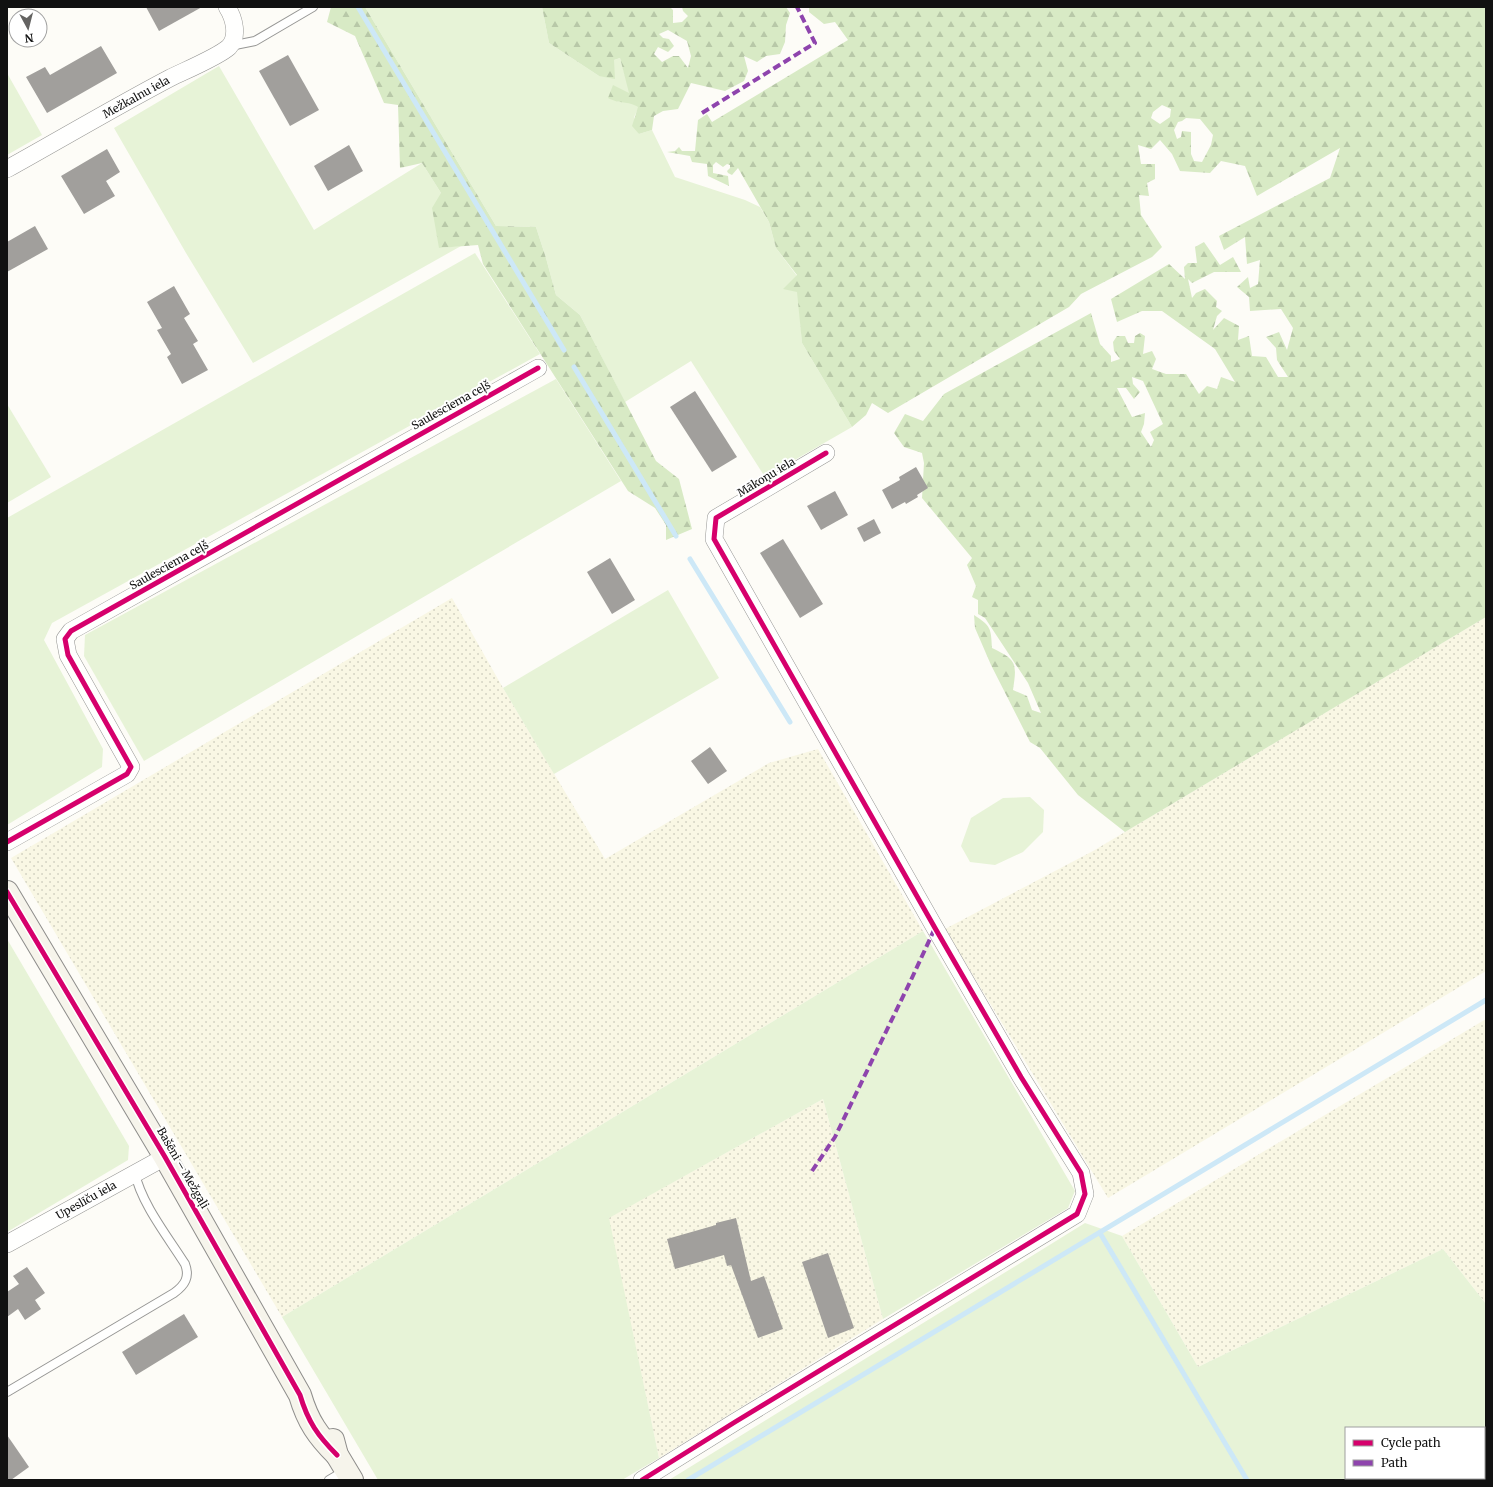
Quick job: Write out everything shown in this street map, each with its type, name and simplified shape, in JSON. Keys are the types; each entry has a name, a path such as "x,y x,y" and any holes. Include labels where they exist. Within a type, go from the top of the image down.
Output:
{"street":[{"path":"227,7 233,17 235,35 229,46"},
{"name":"Mežkalnu iela","path":"7,169 169,79 220,53 229,46"},
{"name":"Saulesciema ceļš","path":"7,842 126,774 131,767 68,655 65,639 71,631 538,368"},
{"name":"Mākoņu iela","path":"642,1480 1076,1214 1085,1194 1081,1173 1021,1077 946,948 714,539 716,518 826,453"},
{"name":"Bašēni – Mežgaļi","path":"7,892 165,1157 300,1395 305,1411 312,1425 341,1471"},
{"name":"Upeslīču iela","path":"7,1244 165,1157"}],"lane":[{"path":"229,46 255,42 314,7"},
{"path":"7,1392 174,1293 186,1282 188,1274 185,1264 144,1199 138,1186 136,1173"}],"shaded area":[{"path":"452,598 503,688 605,859 769,763 818,749 923,931 282,1317 11,858"},
{"path":"1486,617 1486,971 1108,1198 945,929 1093,851"},
{"path":"1486,1019 1486,1304 1443,1249 1198,1367 1122,1236"},
{"path":"823,1099 883,1319 659,1458 608,1218"}],"green space":[{"path":"331,7 365,7 496,226 536,227 556,295 580,315 656,461 679,479 692,529 666,540 666,525 655,508 628,491 483,264 478,245 439,248 432,208 441,193 422,163 400,168 398,105 384,103 355,36 327,22"},
{"path":"365,7 542,7 549,43 599,76 614,60 620,58 630,93 617,102 631,102 639,107 634,117 639,134 652,130 675,177 745,200 760,207 769,222 776,248 797,276 802,343 852,427 765,477 691,361 625,402 580,315 556,295 536,227 496,226"},
{"path":"542,7 670,7 673,10 673,23 682,22 688,16 683,11 682,7 786,7 790,13 786,25 785,42 780,54 766,56 757,62 744,56 748,71 744,81 725,91 691,83 678,109 663,111 654,116 652,130 639,134 632,126 638,107 608,98 613,85 629,93 620,58 614,60 615,79 599,76 549,43","holes":["668,30 687,41 691,56 688,68 679,56 673,56 662,62 654,54 658,47 668,52 674,46 669,39 663,38 659,34"]},
{"path":"809,7 1486,7 1486,617 1125,832 1078,795 1040,748 1030,742 991,665 975,628 974,615 984,622 989,628 992,648 1011,659 1015,668 1013,690 1027,696 1032,710 1041,713 1028,683 985,618 978,614 978,600 972,597 976,586 967,565 972,558 922,498 924,463 922,453 904,447 894,433 905,414 923,421 944,394 1091,313 1100,344 1111,356 1111,362 1120,359 1114,351 1113,342 1117,336 1125,336 1128,343 1134,343 1135,336 1140,333 1145,336 1143,354 1152,351 1156,359 1152,369 1166,374 1186,374 1199,394 1207,386 1217,389 1221,377 1235,382 1215,349 1162,311 1142,311 1117,322 1111,299 1169,264 1185,279 1184,267 1188,263 1197,263 1195,247 1204,242 1220,265 1233,257 1241,272 1214,272 1192,283 1188,279 1192,298 1196,293 1205,289 1217,301 1216,307 1222,311 1217,316 1213,330 1224,318 1239,326 1238,340 1249,336 1252,356 1266,357 1278,377 1288,377 1277,360 1276,348 1266,337 1279,332 1287,350 1293,328 1281,309 1250,311 1249,297 1237,287 1248,277 1250,288 1258,284 1260,260 1247,264 1245,237 1224,250 1219,236 1330,178 1340,148 1257,196 1245,166 1221,161 1210,173 1180,171 1172,154 1160,140 1151,149 1138,145 1141,164 1155,164 1155,179 1147,183 1149,196 1139,195 1141,215 1162,247 1152,257 1081,294 1069,307 888,413 872,403 866,415 852,427 802,343 797,292 783,289 797,275 776,248 769,222 738,168 732,175 727,171 730,168 730,165 727,164 723,167 716,162 713,165 713,173 728,176 729,186 708,176 707,164 692,162 690,156 667,152 675,151 679,147 682,151 695,151 698,120 707,114 712,122 848,40 835,22 824,24 809,12","holes":["1162,105 1171,109 1170,117 1160,124 1151,118 1153,112","1186,118 1200,119 1213,135 1211,145 1202,162 1194,161 1191,154 1191,132 1182,131 1181,137 1177,139 1174,130 1178,122","1132,377 1143,381 1163,424 1150,432 1154,440 1151,447 1141,432 1144,424 1145,413 1132,417 1117,388 1126,388 1134,399 1140,392 1133,384"]},
{"path":"219,66 314,230 422,163 441,193 439,248 461,246 253,363 186,253 114,128"},
{"path":"7,73 42,135 7,155"},
{"path":"475,253 540,354 52,623 44,640 103,749 102,767 7,825 7,518"},
{"path":"556,379 621,481 144,761 84,656 85,635"},
{"path":"7,404 51,477 7,503"},
{"path":"668,590 719,678 554,774 503,688"},
{"path":"1030,797 1044,810 1043,832 1023,852 995,865 970,862 961,846 971,818 1003,798"},
{"path":"923,931 1075,1191 1068,1208 883,1319 823,1099 609,1218 659,1458 622,1480 378,1480 282,1317"},
{"path":"7,939 129,1146 128,1160 7,1232"},
{"path":"1085,1223 1122,1236 1198,1367 1443,1249 1486,1304 1486,1480 669,1480"}],"building":[{"path":"146,7 202,7 159,31"},
{"path":"101,46 117,73 47,113 26,77 45,67 50,75"},
{"path":"288,55 319,110 290,126 259,71"},
{"path":"349,145 363,171 328,191 314,166"},
{"path":"107,149 120,172 106,181 115,196 84,214 61,176"},
{"path":"35,226 48,249 7,272 7,242"},
{"path":"174,286 190,314 184,318 198,341 193,344 208,370 182,384 167,357 171,354 157,330 162,328 147,302"},
{"path":"695,391 737,457 712,472 670,407"},
{"path":"916,467 928,488 917,495 918,497 906,504 905,502 892,509 882,490 900,480 899,477"},
{"path":"835,491 848,515 821,530 807,506"},
{"path":"874,519 881,533 864,542 857,528"},
{"path":"783,539 823,604 800,618 760,553"},
{"path":"610,558 635,600 612,614 587,572"},
{"path":"710,747 727,771 708,784 691,761"},
{"path":"736,1218 751,1281 764,1276 783,1329 758,1338 731,1265 727,1266 724,1255 675,1269 667,1239"},
{"path":"828,1253 854,1328 828,1338 802,1262"},
{"path":"27,1267 45,1293 35,1300 41,1309 25,1320 18,1309 7,1317 7,1292 19,1284 13,1276"},
{"path":"184,1314 198,1337 136,1375 122,1352"},
{"path":"7,1435 29,1467 11,1480 7,1480"}],"waterway":[{"path":"358,7 564,350"},
{"path":"574,367 676,536"},
{"path":"690,559 790,722"},
{"path":"688,1480 1486,1000"},
{"path":"1100,1233 1247,1480"}],"marked path":[{"path":"702,113 815,43 797,7"},
{"path":"812,1171 835,1137 935,928"}],"cycle path":[{"path":"7,842 127,774 131,767 68,655 65,639 71,631 538,368"},
{"path":"642,1480 1077,1214 1085,1194 1081,1173 1021,1077 714,539 716,518 826,453"},
{"path":"7,892 165,1157 300,1395 306,1413 314,1428 337,1455"}]}
